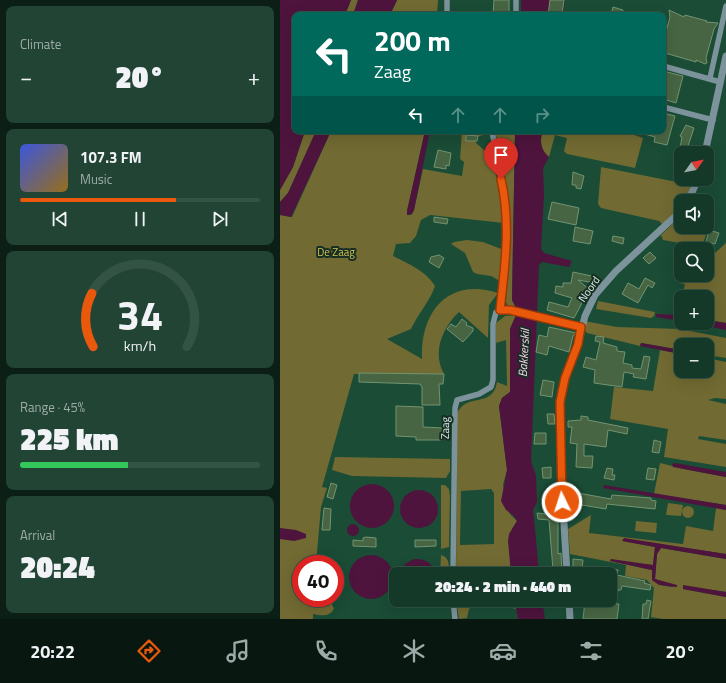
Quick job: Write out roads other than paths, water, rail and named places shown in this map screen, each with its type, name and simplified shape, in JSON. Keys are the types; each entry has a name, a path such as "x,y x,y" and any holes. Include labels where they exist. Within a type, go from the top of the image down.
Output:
{"street":[{"path":"447,0 447,12"},
{"path":"516,0 516,12"},
{"path":"710,78 726,6"},
{"path":"706,146 726,56"},
{"path":"666,67 720,82"},
{"path":"666,108 712,120"},
{"name":"Zaag","path":"454,567 455,408 457,400 479,394 491,387 493,380 493,324 496,312 500,310 506,253 506,206 493,134"},
{"name":"Noord","path":"567,567 561,473 560,402 565,378 578,344 581,327 590,303 602,286 674,218"},
{"path":"500,310 510,310 581,327"},
{"path":"454,607 455,619"},
{"path":"569,607 570,619"}],"water":[{"path":"280,0 351,0 346,12 292,12 292,134 304,134 293,167 280,190"},
{"path":"358,0 397,0 391,12 354,12"},
{"path":"521,0 565,0 563,12 521,12"},
{"path":"315,134 330,134 291,217 280,215 280,202 288,193"},
{"path":"424,134 429,134 414,210 412,214 407,215"},
{"name":"Bakkerskil","path":"515,134 542,134 542,145 544,151 549,157 543,168 544,194 541,249 544,253 572,261 569,267 542,262 539,265 531,461 536,476 537,502 533,510 538,567 510,567 508,541 509,534 517,521 514,516 506,510 501,501 507,470 499,406 502,398 510,392 510,329 516,315 516,308 512,300"},
{"path":"656,314 674,315 674,320 656,317"},
{"path":"714,321 726,323 726,330 714,328"},
{"path":"641,343 674,349 674,353 640,346"},
{"path":"675,463 726,472 726,477 673,467 672,464"},
{"path":"372,484 384,488 390,494 394,506 390,518 384,524 372,528 360,524 354,518 350,506 354,494 360,488"},
{"path":"604,485 726,505 726,510 603,488"},
{"path":"415,490 423,490 430,493 435,498 438,509 435,520 430,525 423,528 415,528 408,525 403,520 400,513 400,505 403,498 408,493"},
{"path":"351,524 355,524 359,530 355,536 351,536 347,532 347,528"},
{"path":"280,528 296,530 306,534 306,538 294,541 280,539"},
{"path":"624,538 726,554 726,559 661,548 657,554 655,579 677,585 677,587 659,585 652,580 652,570 610,561 611,559 653,565 655,547 622,541"},
{"path":"371,555 383,559 389,565 389,589 383,595 371,599 359,595 353,589 349,577 353,565 359,559"},
{"path":"414,559 422,559 431,564 433,567 403,567 405,564"},
{"path":"683,585 726,592 726,597 683,589"},
{"path":"516,607 543,607 545,619 518,619"}],"park label":[{"name":"De Zaag","path":"336,252"}]}
